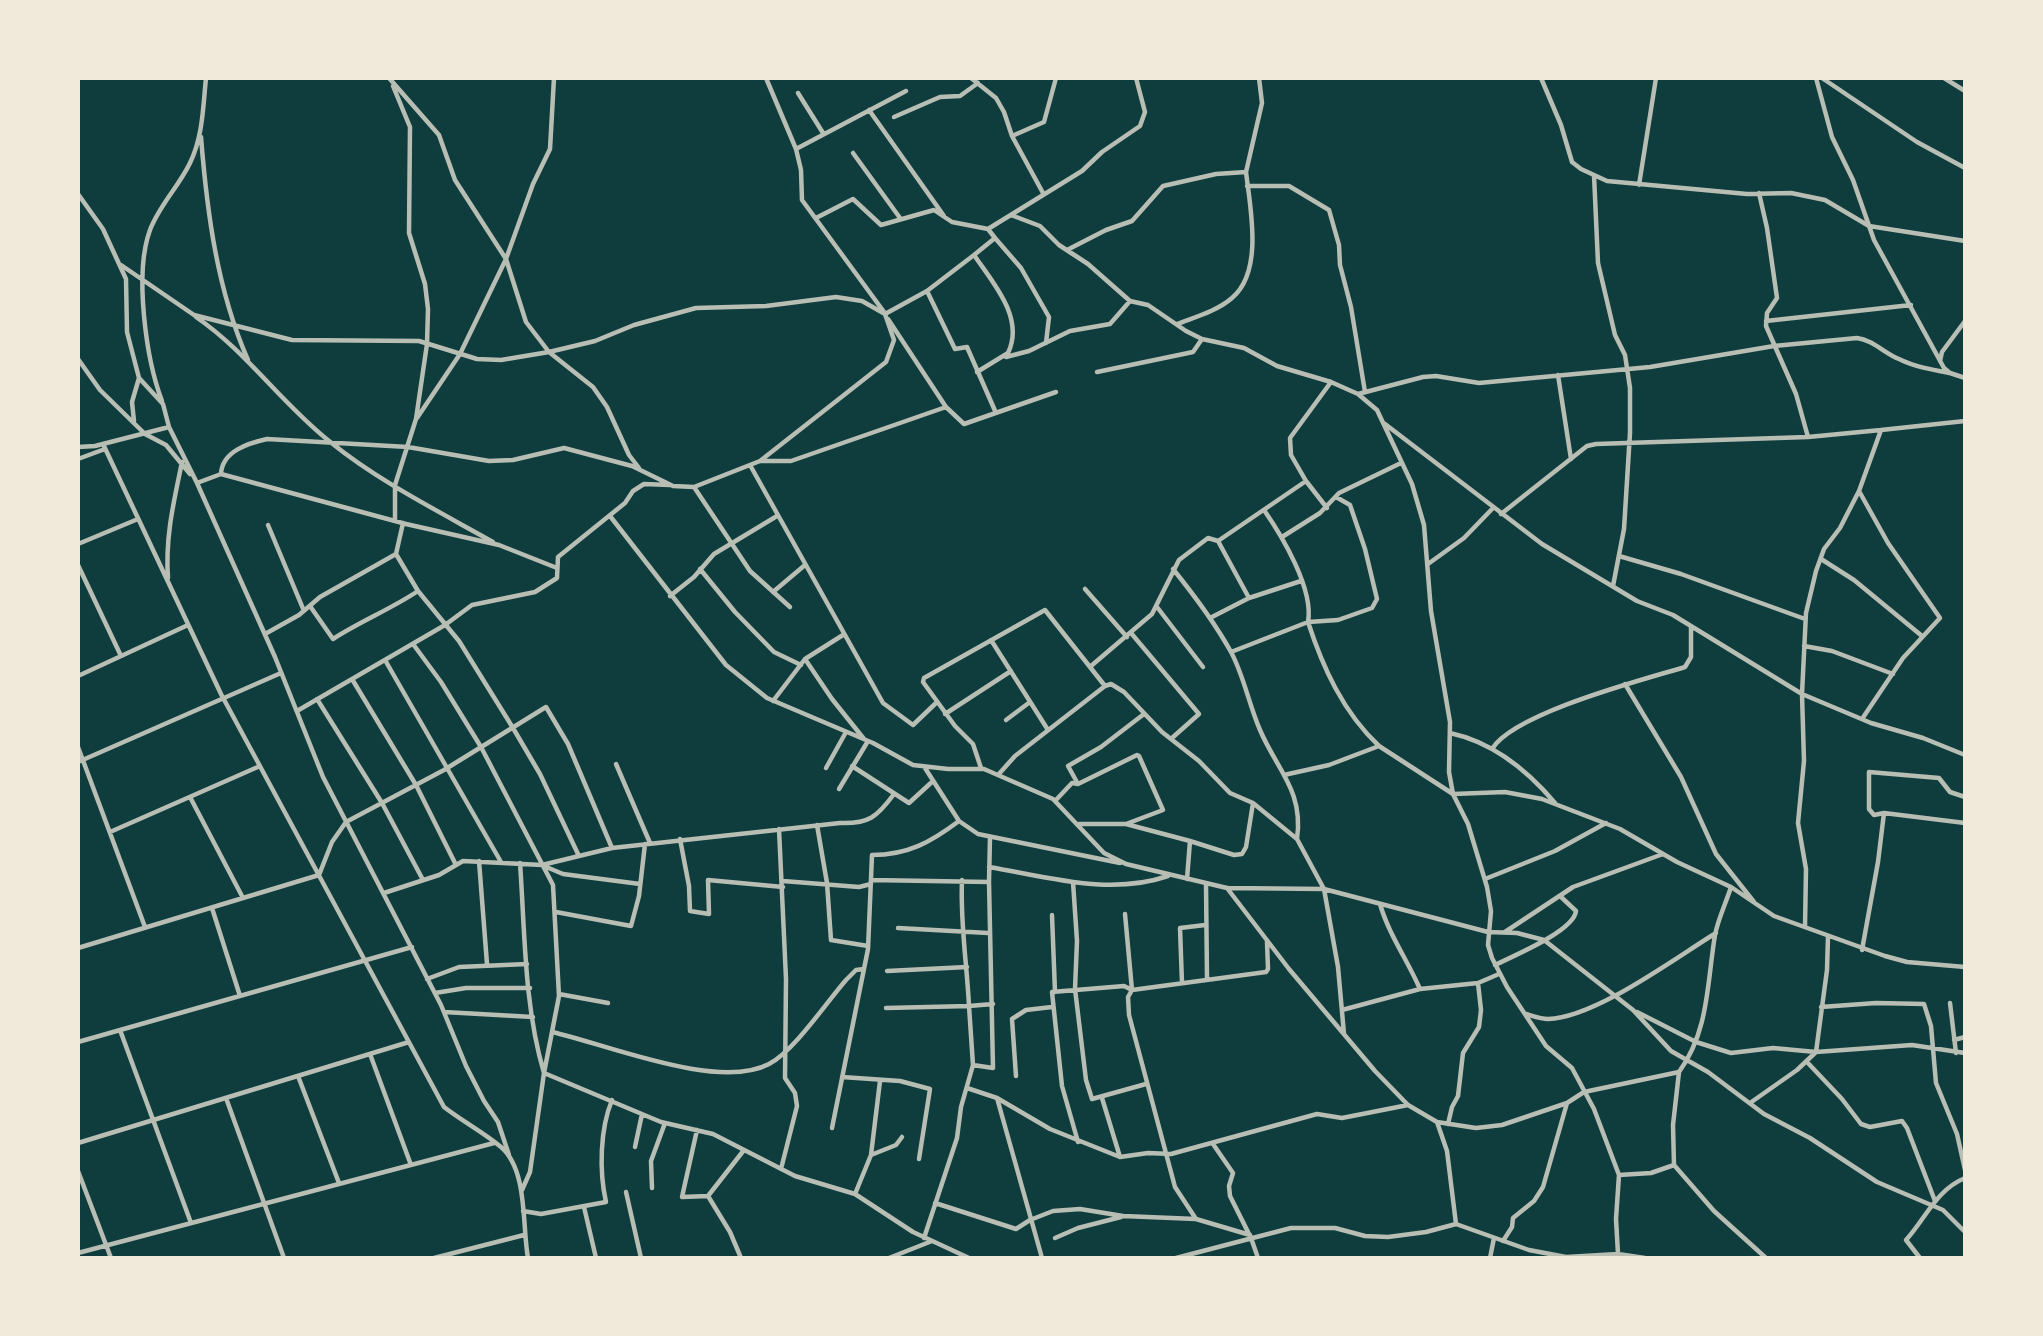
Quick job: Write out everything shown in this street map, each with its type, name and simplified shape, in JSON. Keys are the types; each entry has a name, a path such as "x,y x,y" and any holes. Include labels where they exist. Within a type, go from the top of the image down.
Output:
{"street":[{"path":"206,78 201,134 206,205 232,325 250,365"},
{"path":"389,78 410,127 409,232 425,284 428,309 427,344 416,419 395,485 395,520"},
{"path":"416,419 460,354 506,259 533,183 550,149 554,78"},
{"path":"766,78 796,149 801,170 802,200 885,314 946,407 964,424 1056,392"},
{"path":"971,78 996,98 1004,112 1012,136 1043,193"},
{"path":"1012,136 1044,122 1049,114 1056,78"},
{"path":"988,229 1082,171 1102,152 1140,126 1145,112 1136,78"},
{"path":"1177,324 1230,300 1243,282 1251,257 1252,241 1246,172 1262,104 1259,78"},
{"path":"1541,78 1555,108 1572,162 1607,181 1759,194 1791,193 1825,200 1869,226 1965,242"},
{"path":"1639,185 1656,78"},
{"path":"1816,78 1832,137 1852,180 1874,240 1940,361 1950,373"},
{"path":"1822,78 1917,142 1965,168"},
{"path":"1944,78 1965,91"},
{"path":"894,117 940,97 960,96 978,83"},
{"path":"392,84 439,135 460,188 506,259 526,322 549,352 593,387 607,407 629,455 641,469"},
{"path":"796,149 906,91"},
{"path":"798,93 823,133"},
{"path":"869,110 945,217"},
{"path":"201,134 190,163 150,230 144,261 144,282 145,329 151,373 169,428 198,483 265,634 323,777 435,993 466,1066 498,1122 522,1190 524,1235 528,1258"},
{"path":"853,153 900,218"},
{"path":"1067,250 1106,230 1132,221 1163,186 1216,174 1246,172"},
{"path":"1594,175 1598,263 1615,335 1625,356 1628,369 1630,442 1624,529 1613,586"},
{"path":"1247,186 1290,186 1329,210 1340,245 1340,265 1351,307 1365,392"},
{"path":"78,194 103,229 121,265 126,279 127,332 139,378 163,404"},
{"path":"1759,194 1767,228 1777,298 1766,321 1774,346 1796,394 1808,437"},
{"path":"816,218 853,199 881,225 934,210 952,222 988,229 1021,268 1049,317 1046,343"},
{"path":"1011,215 1040,226 1130,301 1148,305 1202,339 1244,348 1278,366 1330,382 1358,394 1377,410 1412,484 1424,525 1431,611 1450,733 1449,772 1453,794 1468,824 1485,879 1491,911 1488,945 1499,975 1546,1046 1572,1068 1594,1109 1619,1175 1616,1219 1618,1254"},
{"path":"885,314 927,291 995,238"},
{"path":"974,255 1013,321 1011,347 1008,353 976,372"},
{"path":"121,265 224,336 276,394 329,441 395,485 500,545 558,568"},
{"path":"927,291 955,349 966,347 996,413"},
{"path":"194,315 292,340 418,341 477,359 501,360 595,341 634,326 696,308 766,306 836,297 862,301 885,314 894,340 886,362 760,461 694,487 644,484 633,491 625,503 610,516 558,557 557,578 535,592 472,606 445,625 297,711"},
{"path":"1000,358 1029,351 1070,331 1110,324 1130,301"},
{"path":"1766,321 1911,305"},
{"path":"1940,361 1942,352 1965,321"},
{"path":"1097,372 1193,352 1202,339"},
{"path":"1358,394 1429,376 1479,383 1679,363 1774,346 1868,340 1886,354 1901,361 1965,378"},
{"path":"78,359 100,390 145,434 166,445 198,483"},
{"path":"1558,375 1570,459"},
{"path":"134,421 132,402 139,378"},
{"path":"1327,508 1306,481 1291,455 1290,438 1316,406 1330,382"},
{"path":"760,461 791,461 946,407"},
{"path":"1501,514 1587,446 1596,444 1808,437 1965,421"},
{"path":"1385,424 1542,544 1637,600 1673,615 1802,694 1862,719 1923,738 1965,755"},
{"path":"78,459 104,447 169,428"},
{"path":"1805,927 1806,869 1798,823 1804,761 1802,694 1805,619 1821,559 1859,491 1881,430"},
{"path":"220,474 221,465 247,444 267,439 408,447 489,461 513,460 564,448 596,454 641,469 673,486"},
{"path":"78,447 104,447"},
{"path":"104,447 223,698 444,1107 503,1149 512,1163"},
{"path":"168,582 166,557 171,507 182,463 181,450"},
{"path":"1282,537 1327,508 1336,497 1358,481 1401,463"},
{"path":"750,465 883,703 909,725 915,725 936,703"},
{"path":"198,483 220,474 403,523 500,545"},
{"path":"1218,541 1306,481"},
{"path":"694,487 750,571 790,607"},
{"path":"1859,491 1888,543 1938,612 1939,621 1922,636 1862,719"},
{"path":"1231,652 1308,622 1338,620 1372,608 1377,599 1365,549 1350,505 1336,497"},
{"path":"1428,564 1464,538 1493,508"},
{"path":"1264,510 1282,537 1301,582 1308,610 1308,622 1319,657 1348,711 1378,746 1453,794 1504,792 1556,805 1606,824 1731,887 1774,916 1862,950 1907,962 1965,967"},
{"path":"610,516 670,596 726,665 751,687 773,701 866,740 913,765 925,768 981,768 1055,801 1104,853 1126,864"},
{"path":"670,596 714,554 777,516"},
{"path":"78,544 138,519"},
{"path":"403,523 396,554 418,591 459,641 513,728 540,774 578,855"},
{"path":"268,525 304,611"},
{"path":"1091,666 1129,635 1158,607 1173,569 1184,554 1208,538 1218,541 1249,598"},
{"path":"265,634 396,554"},
{"path":"1619,556 1681,574 1805,619"},
{"path":"1821,559 1854,580 1922,636"},
{"path":"78,565 121,656"},
{"path":"773,592 805,565"},
{"path":"700,569 735,612 774,652 801,665"},
{"path":"1173,569 1231,652 1261,733 1284,775 1298,808 1297,839"},
{"path":"1209,618 1249,598 1301,582"},
{"path":"1085,589 1199,714 1172,738"},
{"path":"310,606 333,639 365,619 394,607 418,591"},
{"path":"1158,607 1203,667"},
{"path":"981,768 973,744 936,703 923,680 1045,610 1105,686"},
{"path":"78,676 188,625"},
{"path":"1492,749 1498,739 1510,730 1625,684 1685,668 1690,657 1691,626"},
{"path":"773,701 805,659 843,635"},
{"path":"991,640 1048,730"},
{"path":"412,644 441,682 481,747 553,885 559,994 544,1072 531,1172 522,1190"},
{"path":"1804,646 1832,651 1893,674"},
{"path":"805,659 832,699 866,740"},
{"path":"385,660 501,862"},
{"path":"945,714 1011,671"},
{"path":"80,761 281,673"},
{"path":"352,679 416,785 456,865"},
{"path":"998,775 1005,765 1105,686 1112,684 1124,692 1144,714 1230,793 1252,803 1297,839 1324,890 1338,968 1344,1034"},
{"path":"1625,684 1681,777 1716,854 1758,906"},
{"path":"317,699 382,803 423,880"},
{"path":"1006,720 1030,702"},
{"path":"319,875 332,842 346,822 448,768 546,707 568,744 612,848"},
{"path":"1078,784 1068,766 1101,747 1144,714"},
{"path":"826,768 846,732"},
{"path":"1450,733 1473,738 1492,749 1536,781 1556,805"},
{"path":"839,789 866,740"},
{"path":"1284,775 1329,765 1378,746"},
{"path":"78,747 80,761 110,832 145,927"},
{"path":"1055,801 1072,783 1078,784 1139,756 1163,810 1126,824"},
{"path":"556,912 631,926 647,844 616,764"},
{"path":"110,832 260,766"},
{"path":"852,766 909,803 933,781"},
{"path":"925,768 959,821 970,829 990,837 1154,869 1168,876 1227,888 1324,890 1488,932 1544,940 1633,1010 1659,1040 1686,1061 1708,1072 1750,1103 1877,1182 1933,1203 1949,1214 1965,1232"},
{"path":"1965,797 1950,792 1940,778 1872,771 1867,775 1869,809 1874,815 1884,813 1965,823"},
{"path":"542,865 612,848 680,839 867,822 894,794"},
{"path":"190,797 243,898"},
{"path":"1079,824 1126,824 1234,855 1242,854 1246,847 1252,803"},
{"path":"1862,950 1882,839 1884,813"},
{"path":"832,1128 868,946 872,855 897,854 915,849 934,840 959,821"},
{"path":"1485,879 1554,851 1606,824"},
{"path":"817,825 827,883 831,940 868,946"},
{"path":"779,829 786,979 785,1078 795,1093 797,1106 781,1169"},
{"path":"973,1065 993,1068 993,1004 988,933 990,837"},
{"path":"680,839 689,885 690,911 709,914 708,880 783,884 827,883 860,887 871,882 962,880 989,882"},
{"path":"1187,879 1190,841"},
{"path":"1504,933 1580,884 1663,854"},
{"path":"384,893 423,880 463,861 542,865 563,874 640,884"},
{"path":"479,861 487,964"},
{"path":"520,863 533,1017 544,1072"},
{"path":"989,867 1073,882 1147,884 1168,876"},
{"path":"78,948 319,875"},
{"path":"924,1238 957,1138 961,1107 973,1065 967,967 962,934 962,880"},
{"path":"1073,882 1077,941 1075,989 1086,1080 1092,1099 1146,1084"},
{"path":"1206,884 1207,979"},
{"path":"1731,887 1716,933 1703,1024 1679,1072 1673,1125 1674,1165 1714,1211 1747,1238 1766,1258"},
{"path":"1227,888 1267,942 1375,1071 1408,1105 1437,1122 1489,1127 1527,1119 1567,1103 1584,1092 1679,1072"},
{"path":"1495,965 1544,940 1572,921 1576,914 1560,896"},
{"path":"1380,904 1387,928 1410,966 1420,989"},
{"path":"212,908 240,996"},
{"path":"1125,914 1132,990 1128,997 1130,1015 1146,1084 1175,1187 1196,1219"},
{"path":"1052,915 1055,992"},
{"path":"1182,983 1180,928 1205,925"},
{"path":"898,928 962,934 988,933"},
{"path":"1526,1014 1553,1019 1596,1005 1630,988 1716,933"},
{"path":"1750,1103 1807,1062 1816,1052 1827,970 1828,936"},
{"path":"1078,1142 1062,1086 1051,994 1075,989 1124,986 1132,990 1266,972 1268,969 1267,942"},
{"path":"78,1042 412,947"},
{"path":"427,979 459,967 527,964"},
{"path":"887,971 967,967"},
{"path":"552,1032 590,1040 632,1056 673,1066 719,1071 749,1071 769,1064 784,1053 846,980 856,970 864,969"},
{"path":"1342,1010 1420,989 1478,983 1499,975"},
{"path":"1448,1124 1452,1107 1458,1096 1463,1053 1479,1027 1481,1010 1478,983"},
{"path":"435,993 466,988 530,988"},
{"path":"559,994 608,1003"},
{"path":"1821,1007 1875,1003 1923,1004 1931,1026 1936,1083 1957,1134 1965,1170"},
{"path":"1950,1003 1956,1053"},
{"path":"886,1008 993,1004"},
{"path":"1016,1076 1012,1019 1026,1010 1052,1007"},
{"path":"1633,1010 1696,1042 1731,1053 1773,1048 1816,1052 1903,1046 1965,1053"},
{"path":"444,1012 533,1017"},
{"path":"120,1030 191,1223"},
{"path":"1954,1040 1965,1037"},
{"path":"78,1143 409,1042"},
{"path":"370,1054 411,1165"},
{"path":"1807,1062 1842,1099 1861,1124 1870,1127 1902,1121 1911,1137 1933,1203"},
{"path":"544,1072 664,1123 713,1134 795,1176 855,1194 924,1238 969,1258"},
{"path":"298,1076 339,1184"},
{"path":"842,1077 921,1085 930,1089 919,1159"},
{"path":"855,1194 871,1155 880,1081"},
{"path":"967,1088 997,1098 1042,1125 1078,1142 1120,1157 1148,1153 1165,1155 1213,1144 1317,1114 1342,1118 1408,1105"},
{"path":"226,1098 284,1258"},
{"path":"997,1098 1042,1258"},
{"path":"1102,1098 1120,1157"},
{"path":"523,1211 541,1214 606,1202 602,1185 604,1124 612,1100"},
{"path":"1503,1241 1510,1233 1513,1218 1534,1202 1543,1187 1567,1103"},
{"path":"635,1147 642,1114"},
{"path":"1437,1122 1447,1151 1456,1224"},
{"path":"652,1188 651,1161 664,1123"},
{"path":"697,1130 682,1197 708,1196 744,1150"},
{"path":"871,1155 896,1145 902,1137"},
{"path":"78,1252 494,1143"},
{"path":"1213,1144 1233,1173 1229,1186 1230,1196 1251,1236 1258,1258"},
{"path":"1619,1175 1651,1173 1674,1165"},
{"path":"78,1171 111,1258"},
{"path":"1920,1258 1906,1242 1933,1203 1953,1183 1965,1178"},
{"path":"626,1192 641,1258"},
{"path":"708,1196 730,1232 741,1258"},
{"path":"935,1203 1016,1229 1030,1220 1053,1211 1080,1209 1123,1216 1196,1219 1251,1236"},
{"path":"584,1207 596,1258"},
{"path":"1055,1238 1078,1228 1123,1216"},
{"path":"1176,1258 1251,1236 1291,1228 1315,1226 1388,1238 1456,1224 1503,1241 1566,1257 1618,1254 1645,1258"},
{"path":"434,1258 524,1235"},
{"path":"1490,1258 1494,1238"},
{"path":"890,1258 932,1241"}]}
